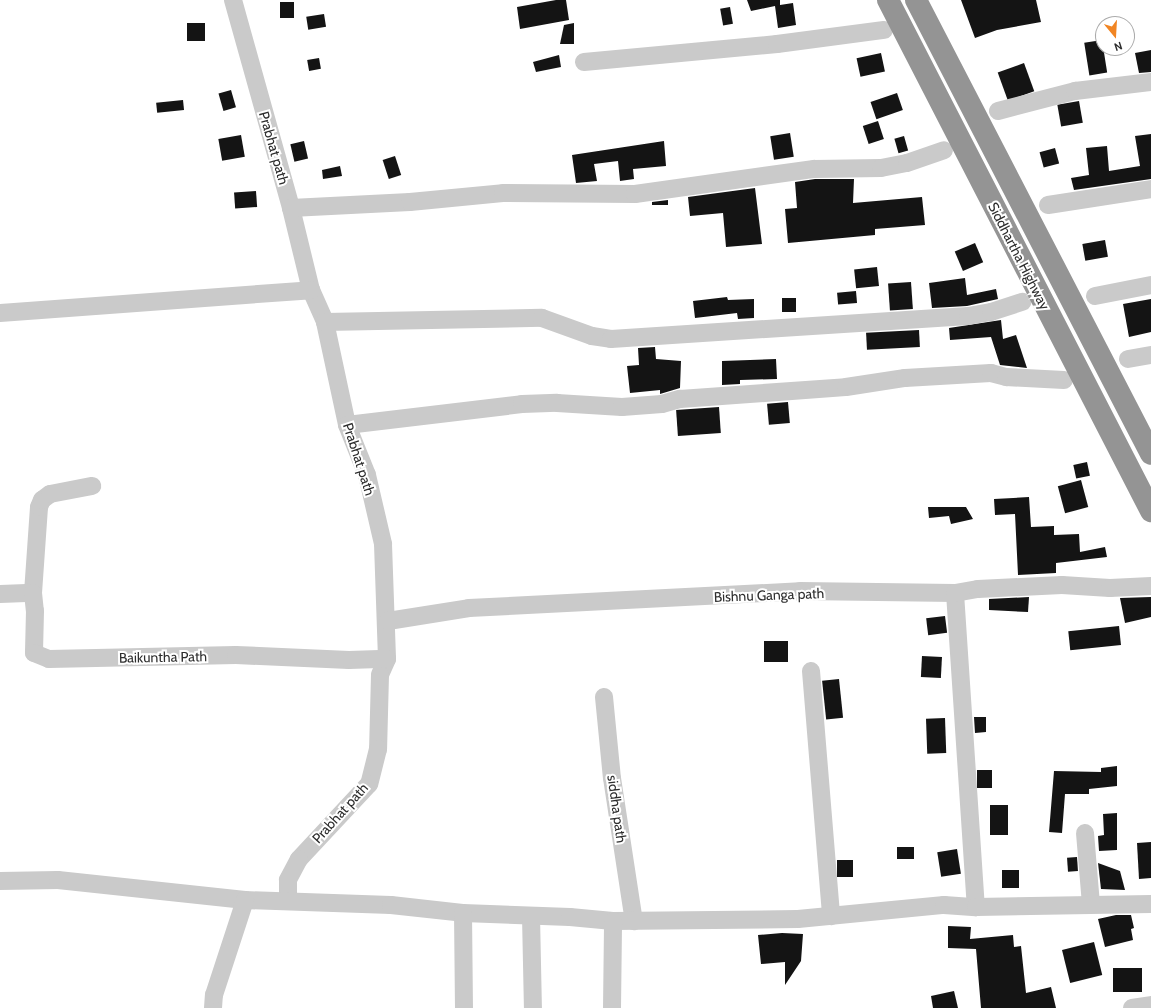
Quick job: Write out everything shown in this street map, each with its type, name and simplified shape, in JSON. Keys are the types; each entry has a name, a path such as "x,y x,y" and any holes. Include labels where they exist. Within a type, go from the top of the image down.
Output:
{"highway":[{"name":"Siddhartha Highway","path":"888,0 1151,511"},
{"name":"Siddhartha Highway","path":"916,0 1151,454"}],"street":[{"name":"Prabhat path","path":"233,0 291,208 311,290 325,322 347,425 367,474 384,544 388,621 387,659 380,675 378,749 369,784 299,859 288,880 288,900"},
{"path":"584,62 777,44 884,30"},
{"path":"998,111 1075,91 1151,82"},
{"path":"291,208 410,202 503,193 635,194 814,169 881,168 907,163 944,150"},
{"path":"1048,205 1151,189"},
{"path":"1096,296 1151,285"},
{"path":"0,313 311,290"},
{"path":"325,322 542,318 592,336 611,339 797,328 885,319 968,316 991,312 1022,302"},
{"path":"1128,359 1151,355"},
{"path":"347,425 522,404 557,403 622,407 662,404 680,399 846,386 905,378 990,373 1006,377 1064,380"},
{"path":"0,594 33,593 39,507 42,500 50,494 92,486"},
{"name":"Bishnu Ganga path","path":"388,621 469,608 800,591 956,593 978,589 1062,584 1110,588 1151,586"},
{"name":"Baikuntha Path","path":"33,593 36,611 34,653 49,659 236,655 349,660 387,659"},
{"path":"956,593 976,907"},
{"path":"811,671 831,916"},
{"name":"siddha path","path":"604,697 612,778 634,921"},
{"path":"1085,833 1090,904"},
{"path":"0,881 58,880 245,900 288,900 391,905 463,913 613,921 687,922 831,916 897,908 944,905 976,907 1151,904"},
{"path":"213,1008 214,995 245,900"},
{"path":"463,913 464,1008"},
{"path":"531,916 533,1008"},
{"path":"612,1008 613,921"},
{"path":"1132,1008 1151,1005"}],"building":[{"path":"556,0 566,0 569,20 520,29 517,7"},
{"path":"747,0 780,0 780,5 793,3 796,25 778,28 775,6 751,11"},
{"path":"961,0 1036,0 1041,22 997,30 975,38"},
{"path":"280,2 294,2 294,18 280,18"},
{"path":"730,7 733,24 723,25 720,9"},
{"path":"324,14 326,27 308,30 306,17"},
{"path":"187,23 205,23 205,41 187,41"},
{"path":"574,23 574,44 560,44 564,25"},
{"path":"1095,41 1095,56 1105,56 1107,73 1089,75 1084,43"},
{"path":"1151,50 1151,72 1139,73 1135,53"},
{"path":"881,53 885,72 860,77 857,58"},
{"path":"559,55 561,67 536,72 533,62"},
{"path":"319,58 321,69 309,71 307,60"},
{"path":"1024,63 1034,91 1008,101 998,73"},
{"path":"231,90 236,107 223,111 219,94"},
{"path":"897,93 903,110 876,119 871,102"},
{"path":"183,100 184,110 157,113 156,103"},
{"path":"1079,101 1083,123 1061,126 1057,105"},
{"path":"878,121 884,139 869,144 863,126"},
{"path":"790,133 794,157 774,160 770,136"},
{"path":"1151,134 1151,179 1074,190 1071,178 1089,175 1086,148 1107,146 1109,171 1140,166 1135,136"},
{"path":"241,135 245,157 222,161 218,139"},
{"path":"904,136 908,150 899,153 894,139"},
{"path":"304,141 308,159 294,162 290,144"},
{"path":"664,141 666,166 633,169 634,179 620,181 618,161 594,164 597,181 576,183 572,155"},
{"path":"1055,148 1059,163 1044,168 1040,152"},
{"path":"395,156 401,175 389,179 383,160"},
{"path":"340,166 342,176 323,179 322,170"},
{"path":"815,179 854,179 853,203 922,197 925,225 875,229 875,235 788,243 785,209 797,208 795,182"},
{"path":"755,188 762,244 726,247 723,213 690,216 688,197"},
{"path":"256,191 257,207 235,208 234,193"},
{"path":"668,200 668,205 652,205 652,202"},
{"path":"1105,240 1108,257 1085,261 1082,244"},
{"path":"975,243 983,262 963,271 955,252"},
{"path":"877,267 879,286 856,288 854,269"},
{"path":"965,278 967,295 996,289 998,299 967,306 932,308 929,283"},
{"path":"911,282 913,309 890,311 888,284"},
{"path":"856,291 857,303 838,305 837,293"},
{"path":"727,297 728,300 754,299 754,318 738,319 737,313 695,318 693,301"},
{"path":"782,298 796,298 796,312 782,312"},
{"path":"1151,299 1151,332 1129,337 1123,304"},
{"path":"1001,320 1003,339 1016,335 1027,368 1000,365 991,337 950,340 949,328"},
{"path":"919,330 920,347 867,350 866,333"},
{"path":"655,347 656,359 681,361 680,388 660,394 660,390 630,393 627,366 639,365 638,348"},
{"path":"776,359 777,379 740,380 740,384 722,385 722,361"},
{"path":"788,402 790,423 769,425 767,404"},
{"path":"719,407 721,433 678,436 676,410"},
{"path":"1087,462 1090,476 1076,479 1073,465"},
{"path":"1081,480 1088,507 1065,513 1058,486"},
{"path":"1029,497 1031,527 1054,526 1054,535 1079,534 1080,552 1105,547 1107,557 1056,563 1056,573 1018,575 1015,514 995,515 994,499"},
{"path":"928,507 966,507 973,519 951,524 949,516 929,518"},
{"path":"1029,597 1028,612 989,610 989,599"},
{"path":"1151,597 1151,617 1125,623 1120,598"},
{"path":"945,616 947,633 928,635 926,618"},
{"path":"1119,626 1121,645 1070,650 1068,631"},
{"path":"764,641 788,641 788,662 764,662"},
{"path":"922,656 942,657 941,678 921,677"},
{"path":"839,679 843,718 826,720 822,681"},
{"path":"974,717 986,717 986,732 975,733"},
{"path":"945,718 946,753 927,754 926,719"},
{"path":"1117,766 1117,786 1089,789 1089,794 1065,794 1062,833 1049,832 1054,771 1101,772 1101,768"},
{"path":"977,770 992,770 992,788 977,788"},
{"path":"990,805 1008,805 1008,835 990,835"},
{"path":"1117,813 1117,850 1099,851 1098,836 1104,835 1103,814"},
{"path":"1151,842 1151,878 1139,879 1137,843"},
{"path":"897,847 914,847 914,859 897,859"},
{"path":"957,849 961,874 941,877 937,852"},
{"path":"1077,857 1078,871 1068,872 1067,858"},
{"path":"837,860 853,860 853,877 837,877"},
{"path":"1098,863 1120,871 1125,890 1101,889"},
{"path":"1002,870 1019,870 1019,888 1002,888"},
{"path":"1116,915 1131,915 1134,928 1131,929 1133,940 1105,947 1098,919"},
{"path":"948,926 971,927 970,939 1013,935 1014,947 1021,946 1026,993 1051,987 1056,1008 981,1008 976,949 948,948"},
{"path":"782,933 803,934 801,961 785,985 785,962 761,964 758,935"},
{"path":"1094,942 1102,975 1070,983 1062,950"},
{"path":"1113,968 1142,968 1142,992 1113,992"},
{"path":"954,991 958,1008 933,1008 931,996"}]}
